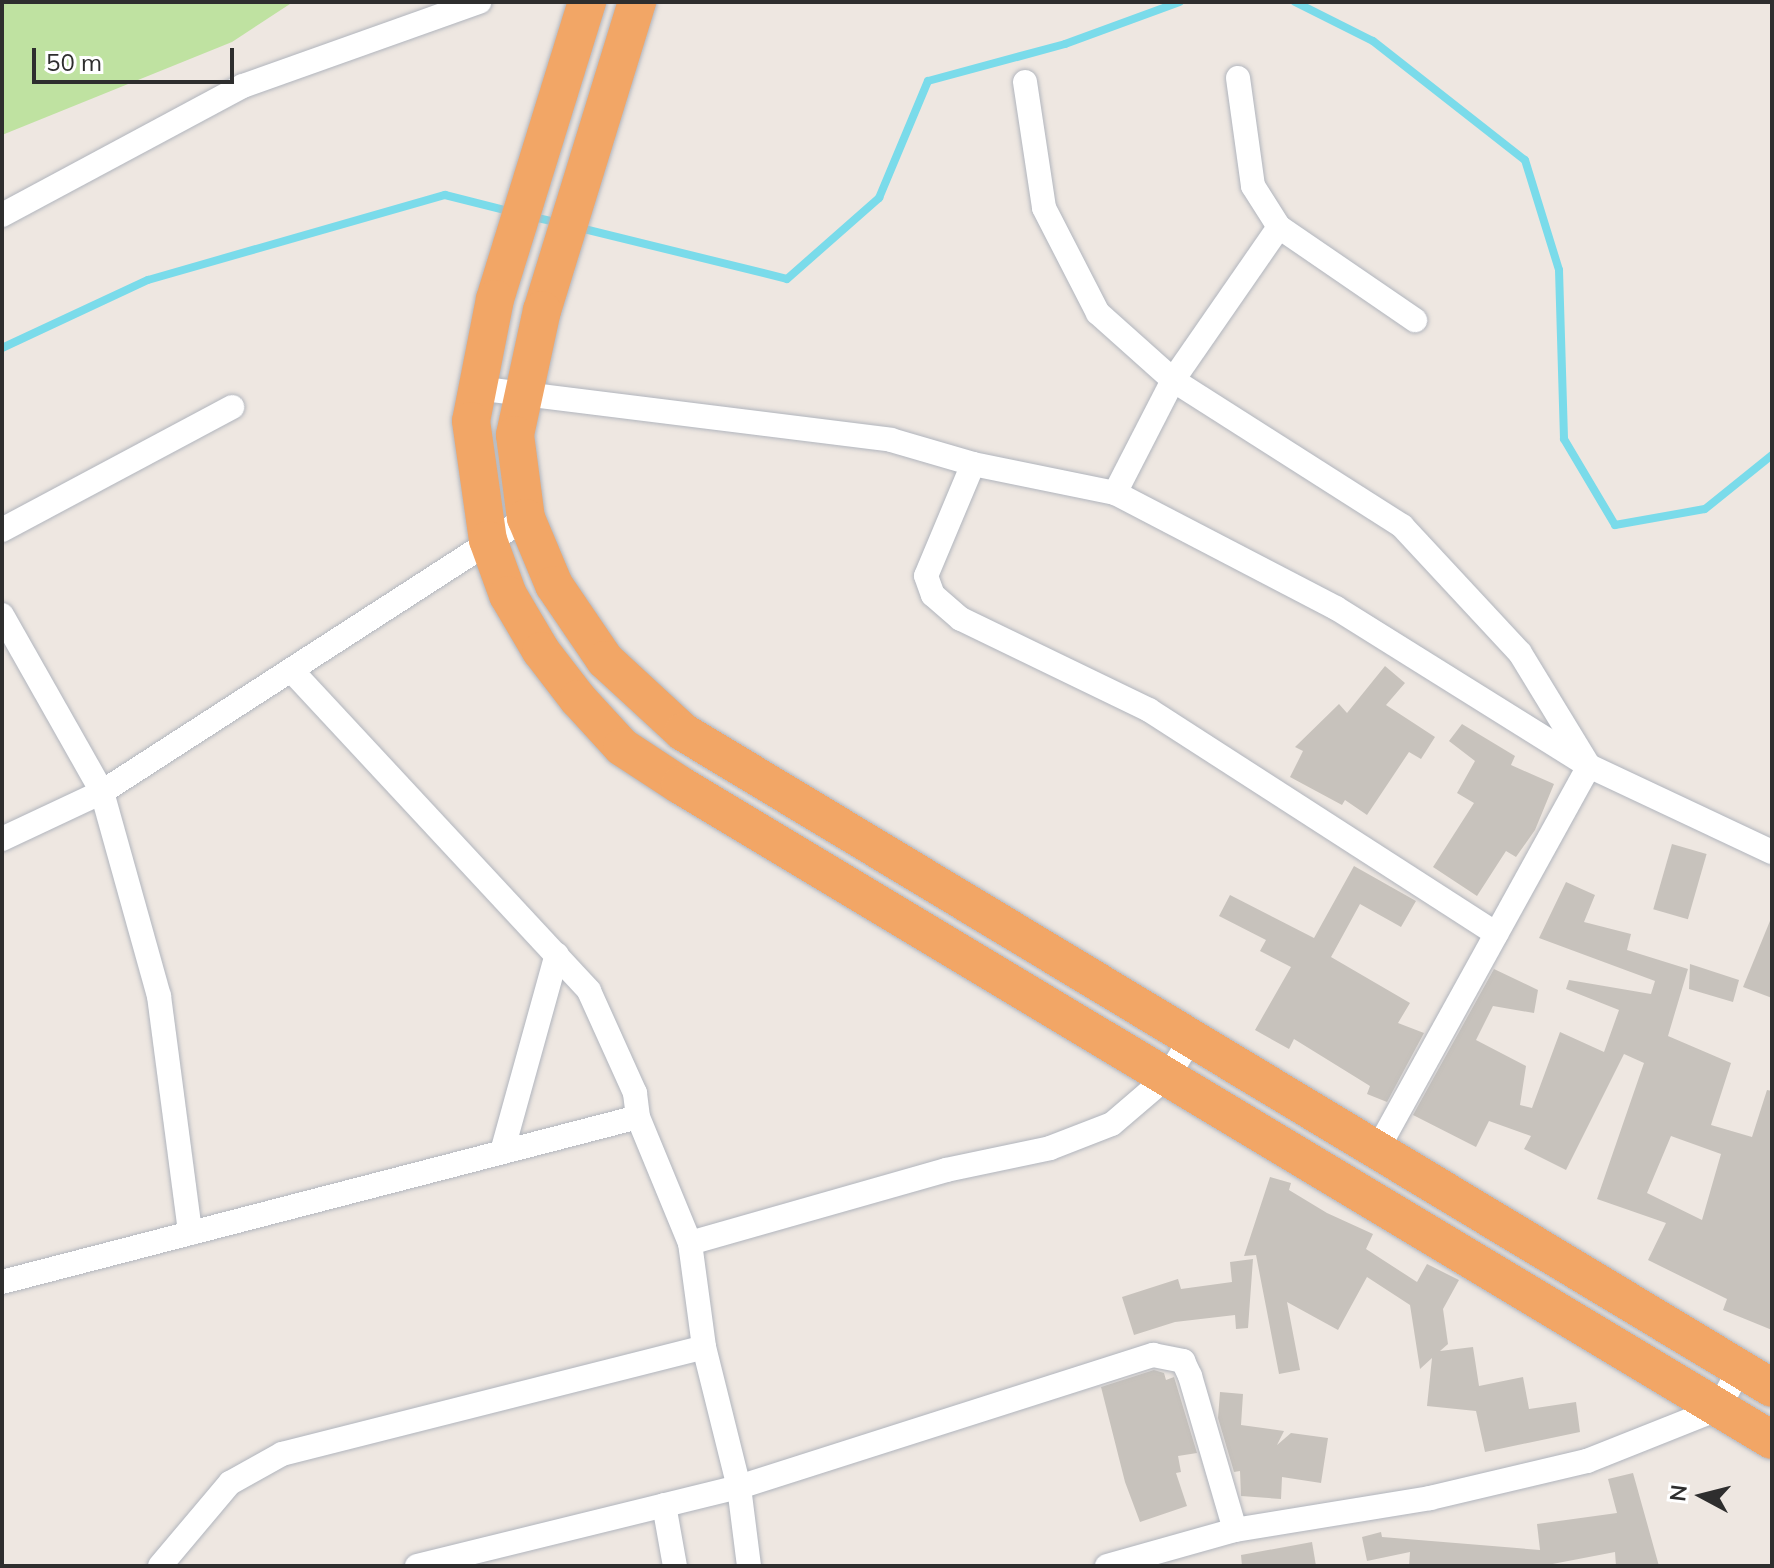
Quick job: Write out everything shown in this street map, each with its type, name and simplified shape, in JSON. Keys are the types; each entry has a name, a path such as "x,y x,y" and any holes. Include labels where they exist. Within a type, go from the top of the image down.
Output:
{"highway":[{"path":"587,2 495,299 471,421 488,540 508,595 541,651 622,747 1772,1440"},
{"path":"637,2 542,310 520,395 515,435 526,518 554,585 605,660 683,732 1772,1388"}],"street":[{"path":"2,215 243,86 479,2"},
{"path":"1238,78 1253,186 1279,227 1415,320"},
{"path":"1025,82 1044,208 1098,313 1173,380 1402,526 1520,653 1589,766"},
{"path":"1115,493 1173,380 1279,227"},
{"path":"476,388 891,440 973,464 1115,493 1336,608 1589,766 1772,852"},
{"path":"2,530 232,407"},
{"path":"973,464 926,576 933,595 961,619 1149,710 1496,934"},
{"path":"2,839 102,792 293,672 488,540 526,518"},
{"path":"2,615 102,792 159,996 190,1233"},
{"path":"293,672 589,991 635,1093 638,1117 690,1243 704,1347 739,1487 749,1566"},
{"path":"1378,1148 1589,766"},
{"path":"502,1152 557,954"},
{"path":"690,1243 946,1170 1050,1148 1112,1124 1168,1076 1192,1037"},
{"path":"2,1282 638,1117"},
{"path":"160,1566 230,1483 282,1454 704,1347"},
{"path":"417,1566 739,1487 1153,1355 1171,1356 1183,1361 1235,1530"},
{"path":"1107,1566 1235,1530 1430,1498 1587,1461 1718,1409 1740,1368"},
{"path":"664,1505 675,1566"}],"green space":[{"path":"2,2 293,2 232,42 2,135"}],"building":[{"path":"1385,666 1405,683 1386,705 1435,737 1421,759 1409,752 1367,815 1345,800 1342,805 1290,777 1303,751 1295,747 1339,704 1347,713"},
{"path":"1462,724 1515,756 1511,765 1554,784 1535,830 1516,857 1506,851 1477,896 1433,867 1474,803 1457,793 1475,761 1449,741"},
{"path":"1672,844 1707,854 1688,919 1653,909"},
{"path":"1354,866 1416,901 1401,927 1360,904 1331,957 1410,1003 1398,1023 1424,1033 1387,1102 1367,1094 1370,1086 1294,1039 1289,1049 1255,1030 1291,967 1260,951 1266,940 1219,916 1230,895 1314,938"},
{"path":"1566,882 1595,895 1584,922 1631,934 1627,950 1688,969 1668,1036 1731,1063 1711,1125 1752,1137 1767,1090 1772,1091 1772,1330 1723,1310 1727,1299 1648,1260 1666,1223 1597,1199 1644,1063 1624,1054 1566,1170 1524,1149 1531,1136 1489,1121 1476,1147 1413,1115 1494,969 1538,990 1534,1013 1493,1006 1476,1040 1526,1066 1520,1105 1532,1108 1560,1032 1604,1052 1619,1010 1566,989 1569,980 1651,994 1655,981 1539,938","holes":["1671,1136 1721,1154 1702,1220 1647,1193"]},
{"path":"1772,916 1772,998 1743,987"},
{"path":"1690,964 1739,980 1733,1002 1689,989"},
{"path":"1270,1177 1291,1183 1289,1190 1327,1213 1373,1234 1366,1249 1417,1282 1427,1264 1459,1280 1443,1309 1448,1344 1440,1351 1473,1347 1479,1386 1523,1377 1529,1409 1576,1402 1580,1432 1485,1452 1476,1411 1427,1406 1432,1358 1420,1369 1410,1305 1367,1277 1338,1330 1287,1302 1300,1370 1279,1374 1256,1255 1244,1256"},
{"path":"1253,1259 1248,1328 1236,1329 1235,1315 1175,1322 1134,1335 1122,1297 1178,1279 1181,1289 1232,1282 1230,1262"},
{"path":"1154,1370 1164,1373 1166,1380 1174,1377 1197,1453 1178,1456 1181,1472 1176,1473 1187,1506 1140,1522 1125,1482 1101,1387"},
{"path":"1220,1392 1243,1394 1241,1425 1284,1431 1277,1445 1291,1433 1328,1438 1321,1483 1282,1477 1281,1499 1241,1496 1240,1471 1234,1472 1218,1418"},
{"path":"1633,1473 1659,1566 1616,1566 1615,1552 1542,1566 1409,1566 1410,1552 1367,1561 1362,1537 1381,1532 1382,1537 1540,1550 1537,1524 1617,1513 1608,1479"},
{"path":"1312,1542 1316,1566 1242,1566 1241,1555"}],"waterway":[{"path":"576,227 787,279 879,198 928,81 1065,44 1180,2"},
{"path":"1295,2 1373,41 1525,160 1559,270 1564,439 1615,525 1705,509 1772,455"},
{"path":"2,348 148,280 445,195 512,212"},
{"path":"529,216 559,223"}]}
